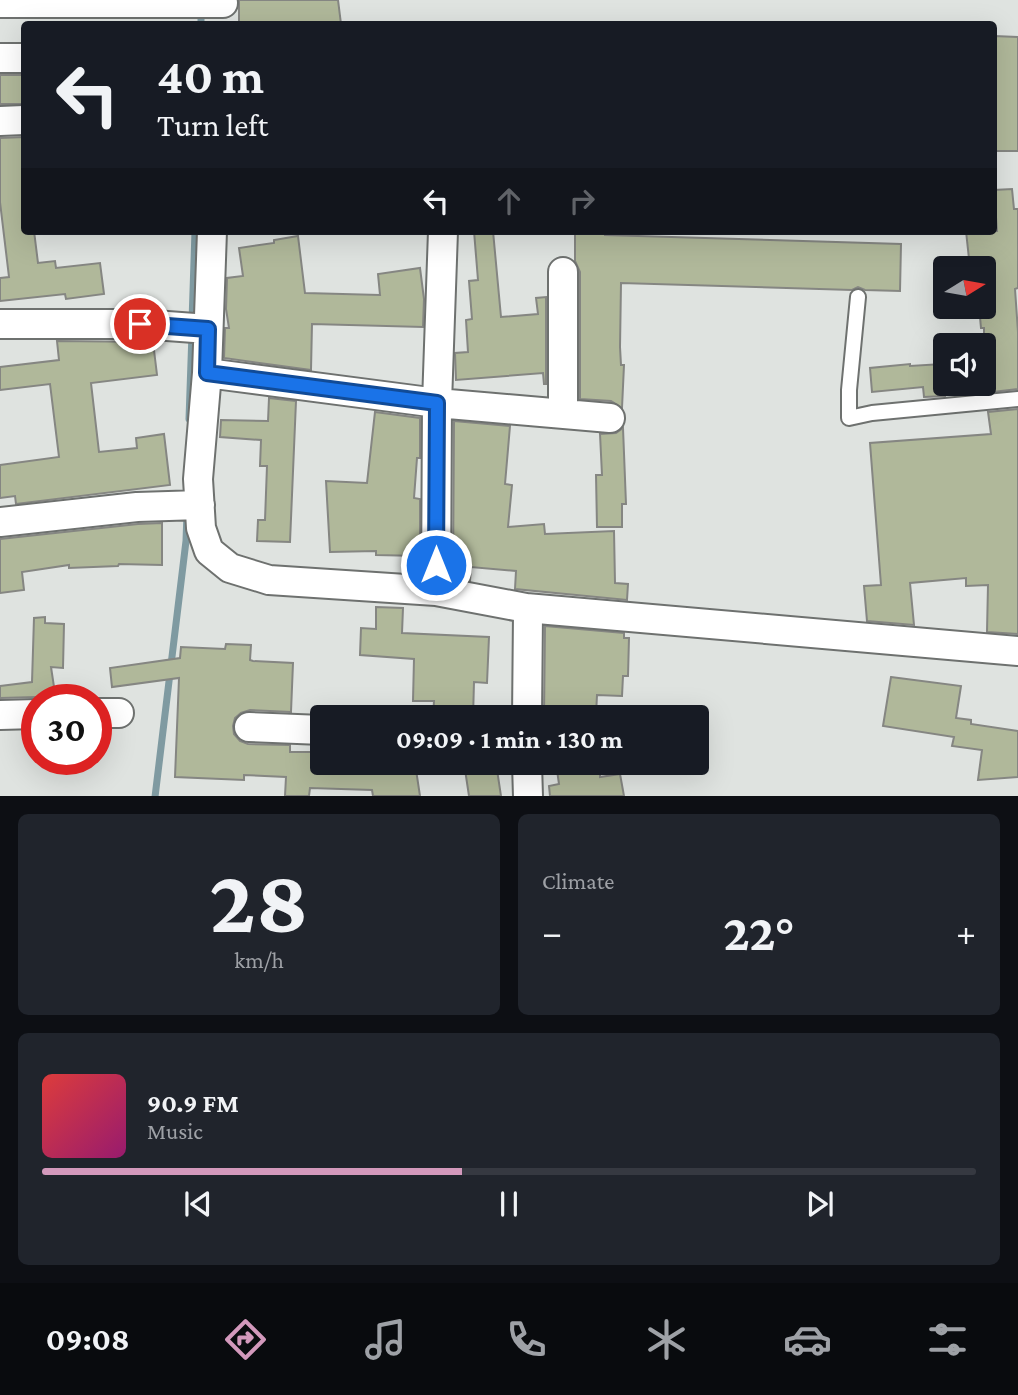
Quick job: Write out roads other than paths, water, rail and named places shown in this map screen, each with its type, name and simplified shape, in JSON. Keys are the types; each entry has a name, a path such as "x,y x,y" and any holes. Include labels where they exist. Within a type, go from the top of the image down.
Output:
{"street":[{"path":"0,3 211,6"},
{"path":"0,58 21,58"},
{"path":"0,121 21,120"},
{"path":"212,235 207,373 198,479 189,505 209,551 230,568 269,580 436,592 526,608 1018,651"},
{"path":"436,592 437,403 443,235"},
{"path":"563,272 563,414"},
{"path":"0,324 140,324 208,329"},
{"path":"207,373 437,403 610,418"},
{"path":"0,522 137,507 189,505"},
{"path":"526,608 527,705"},
{"path":"0,715 21,714"},
{"path":"249,727 310,730"},
{"path":"527,775 528,796"}],"lane":[{"path":"858,297 849,418 1018,399"}],"waterway":[{"path":"201,8 201,21"},
{"path":"192,321 195,235"},
{"path":"189,419 192,333"},
{"path":"155,796 186,541 187,512"}]}
